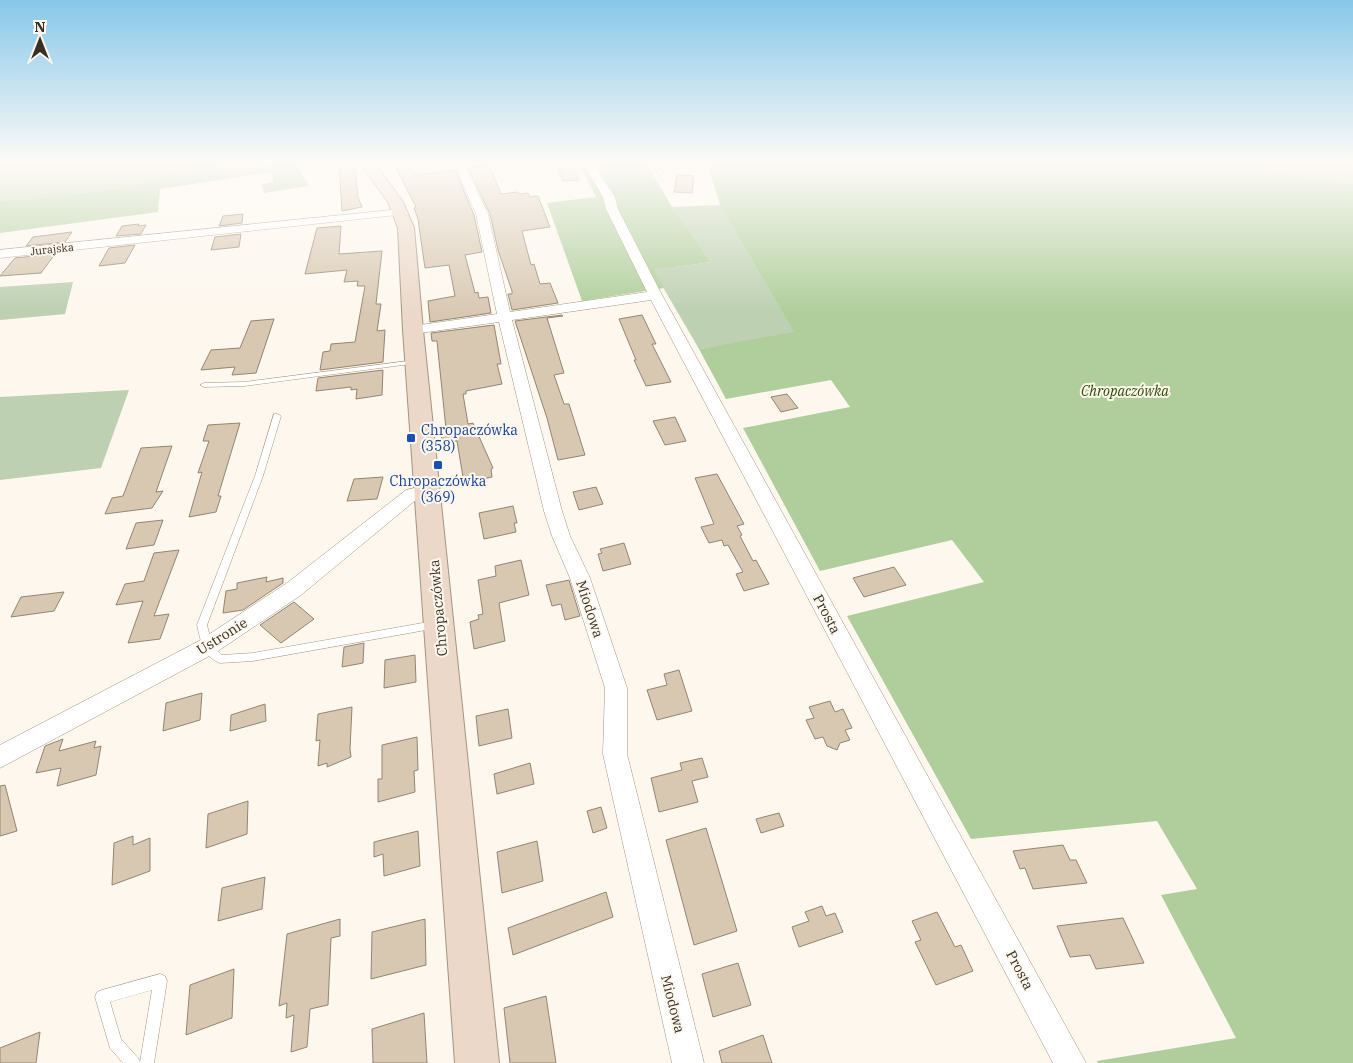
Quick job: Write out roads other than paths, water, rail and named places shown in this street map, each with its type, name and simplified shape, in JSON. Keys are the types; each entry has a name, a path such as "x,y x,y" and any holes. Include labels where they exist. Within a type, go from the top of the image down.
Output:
{"street":[{"name":"Jurajska","path":"0,254 387,214"},
{"name":"Chropaczówka","path":"402,214 406,228 413,330 477,1063"},
{"name":"Miodowa","path":"482,214 504,316 553,511 561,536 580,578 616,688 616,754 688,1063"},
{"name":"Prosta","path":"614,214 656,295 1070,1063"},
{"path":"413,330 656,295"},
{"name":"Ustronie","path":"0,757 207,647 294,589 412,494 427,491"}],"lane":[{"path":"204,385 278,380 416,362"},
{"path":"277,416 259,476 202,625 207,647 220,659 253,657 440,624"},
{"path":"133,1063 115,1043 102,997 160,981 147,1063"}],"place":[{"name":"Chropaczówka (358)","path":"411,438"},
{"name":"Chropaczówka (369)","path":"438,465"}]}
